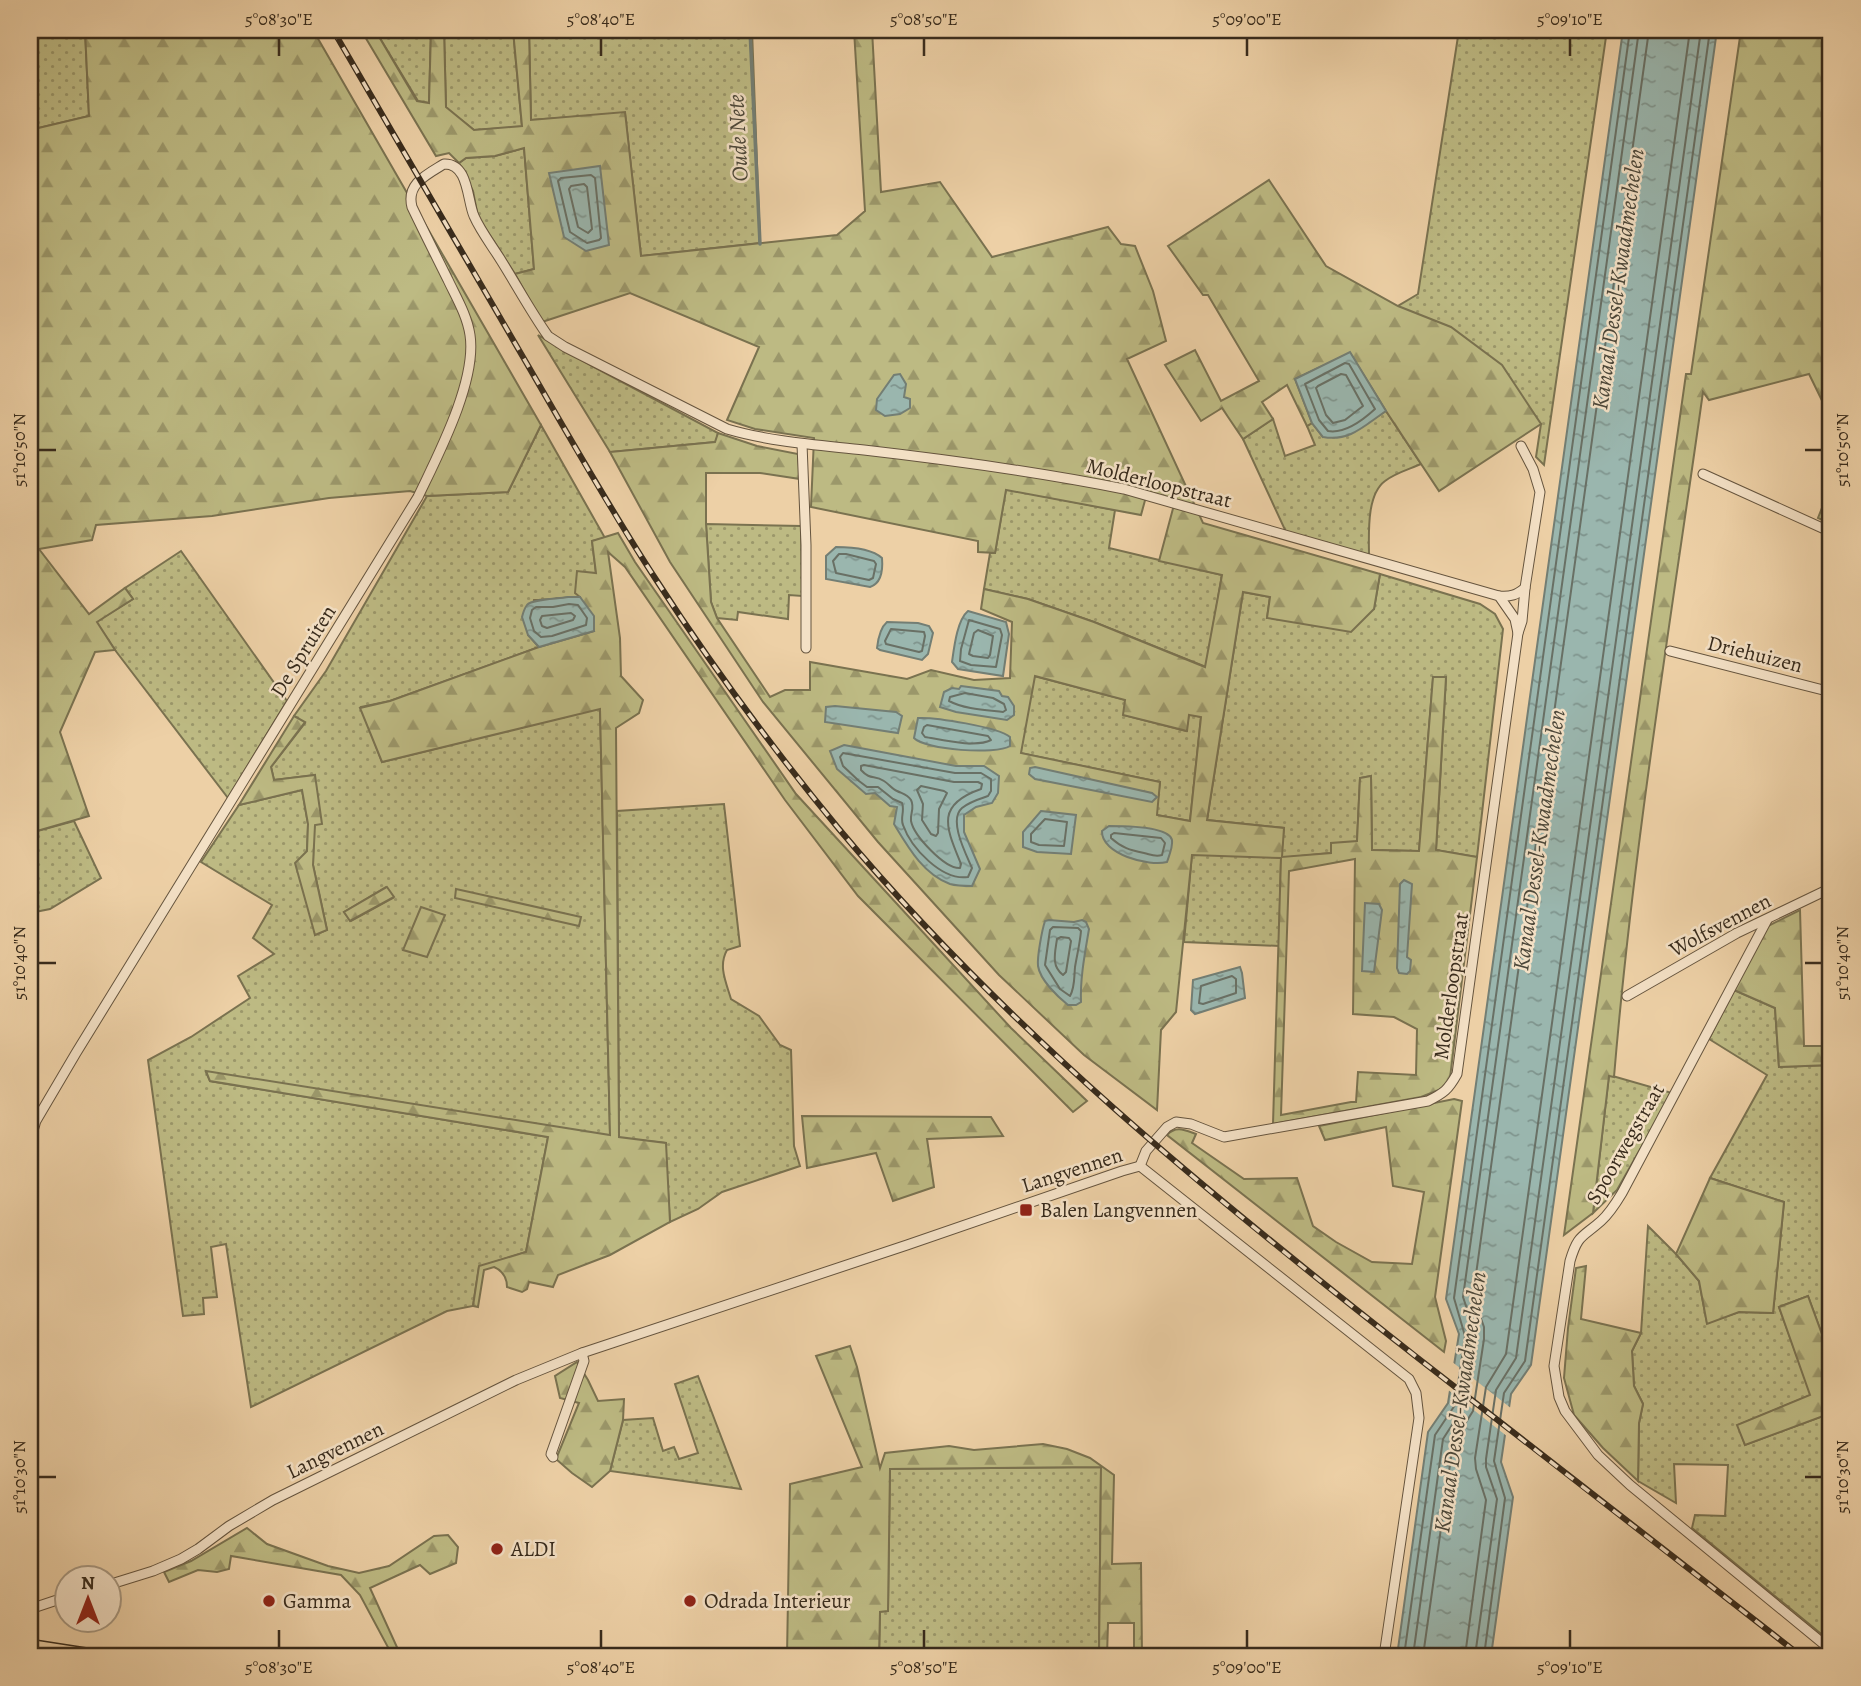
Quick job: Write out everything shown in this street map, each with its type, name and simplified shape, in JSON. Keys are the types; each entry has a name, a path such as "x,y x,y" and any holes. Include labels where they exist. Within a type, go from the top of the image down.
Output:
{"main road":[{"path":"30,1647 88,1656"}],"street":[{"name":"Molderloopstraat","path":"434,170 444,164 455,167 467,185 474,217 542,328 556,342 727,429 802,443 1052,476 1124,489 1499,596"},
{"name":"De Spruiten","path":"32,1127 418,497 440,451 463,392 470,364 470,335 461,307 410,198 410,192 415,185 434,170"},
{"path":"802,443 806,648"},
{"name":"Molderloopstraat","path":"1140,1166 1146,1151 1176,1122 1191,1124 1224,1137 1428,1101 1444,1093 1457,1074 1540,492 1533,469 1521,446"},
{"path":"1703,474 1831,532"},
{"path":"1499,596 1517,595 1525,588"},
{"path":"1499,596 1515,619 1518,633"},
{"name":"Driehuizen","path":"1670,651 1831,692"},
{"name":"Wolfsvennen","path":"1627,996 1737,933 1831,888"},
{"name":"Spoorwegstraat","path":"1767,920 1614,1207 1583,1234 1575,1245 1570,1261 1555,1366 1559,1397 1565,1411 1598,1455 1630,1485 1831,1650"},
{"path":"30,1106 30,1140"},
{"name":"Langvennen","path":"122,1581 181,1559 229,1526 294,1489 516,1380 582,1353 1140,1166 1409,1379 1416,1393 1419,1418 1384,1656"},
{"path":"553,1457 551,1454 584,1361 582,1353"},
{"path":"30,1609 52,1602"}],"green space":[{"path":"30,30 85,30 89,116 30,130"},
{"path":"85,30 313,30 541,425 508,492 427,496 410,491 329,498 212,516 96,525 92,540 39,549 89,614 125,588 133,599 97,622 115,650 95,652 60,732 89,816 30,833 30,130 89,116"},
{"path":"361,30 375,30 417,101 429,103 431,30 444,30 446,107 474,130 522,126 513,30 529,30 531,120 625,112 641,256 837,235 865,211 854,30 872,30 881,192 940,182 992,257 1108,227 1121,244 1135,246 1153,291 1166,341 1127,359 1203,523 1380,574 1374,609 1351,632 1267,618 1270,597 1243,592 1207,820 1284,828 1282,857 1331,853 1331,843 1357,841 1360,778 1371,776 1372,850 1419,851 1433,677 1446,677 1436,850 1477,857 1449,1086 1421,1097 1273,1124 1281,858 1192,855 1176,1012 1161,1030 1157,1110 1084,1055 999,975 878,842 763,702 670,562 610,452 715,442 718,433 757,446 798,454 800,479 760,473 706,473 711,602 717,618 770,697 785,690 810,690 810,662 907,679 931,670 974,680 1010,678 1012,622 981,609 984,589 1028,599 1094,622 1205,667 1222,575 1159,561 1175,501 1147,493 1141,515 1006,490 995,553 978,552 978,541 811,507 814,438 755,429 727,420 759,347 630,293 542,322 515,274 534,269 524,148 495,156 466,158 459,163 449,153 436,156","holes":["1035,676 1125,700 1123,715 1187,731 1189,715 1201,717 1190,821 1157,815 1160,782 1021,753","1355,859 1353,1014 1394,1017 1417,1029 1416,1075 1358,1072 1356,1102 1281,1115 1289,871"]},
{"path":"375,30 431,30 429,103 418,101"},
{"path":"444,30 513,30 522,127 474,130 446,108"},
{"path":"529,30 752,30 760,243 641,256 625,113 531,120"},
{"path":"1459,30 1607,30 1544,465 1536,457 1541,424 1398,306 1418,294"},
{"path":"1741,30 1831,30 1831,419 1809,374 1709,400 1703,392 1642,820 1614,1077 1609,1076 1593,1213 1564,1235 1686,374 1691,374"},
{"path":"524,148 534,269 515,274 478,217 473,191 459,163 466,158 495,156"},
{"path":"1269,180 1326,266 1398,306 1451,327 1502,365 1541,424 1439,491 1350,353 1295,379 1312,423 1307,426 1287,385 1262,402 1273,419 1243,439 1222,408 1201,421 1165,365 1195,350 1221,401 1259,381 1208,295 1203,295 1168,246"},
{"path":"538,335 718,433 716,442 610,452"},
{"path":"1386,411 1421,464 1393,476 1379,487 1374,496 1370,516 1369,556 1286,532 1243,439 1273,419 1285,456 1315,445 1307,426 1312,423 1323,437 1370,421"},
{"path":"541,425 605,538 592,541 596,574 580,597 534,600 528,635 539,647 390,701 361,707 382,762 600,708 610,1136 206,1072 210,1081 548,1137 526,1252 479,1267 473,1306 447,1311 251,1407 226,1244 211,1247 217,1297 203,1298 204,1314 183,1316 148,1060 191,1037 250,998 238,976 274,954 253,938 272,905 201,862 239,805 302,790 308,824 307,852 315,935 327,930 313,865 315,775 274,780 271,767 305,723 294,716 326,671 427,496 508,492","holes":["386,887 393,898 351,921 344,912"]},
{"path":"1831,485 1831,524 1818,518"},
{"path":"1006,489 1115,510 1109,548 1222,575 1206,667 1094,622 1028,599 984,589 990,553 995,553"},
{"path":"706,524 801,526 802,596 789,595 788,619 738,612 737,620 717,618 711,602"},
{"path":"618,533 635,562 796,794 1011,1028 1087,1101 1073,1112 858,896 785,800 625,567 608,552 620,638 621,676 643,700 639,713 616,728 619,1137 666,1143 670,1222 610,1255 558,1275 553,1287 529,1282 527,1289 522,1292 507,1287 502,1272 494,1267 484,1270 478,1307 473,1306 479,1266 526,1252 548,1137 210,1081 206,1071 610,1135 600,709 382,762 360,708 390,701 539,647 594,631 580,597 575,593 577,571 596,573 592,541"},
{"path":"181,551 287,701 228,798 96,622 133,599 125,588"},
{"path":"1380,574 1480,604 1495,614 1503,629 1477,857 1436,850 1446,678 1433,678 1419,851 1372,850 1371,776 1360,778 1357,841 1331,853 1281,858 1279,946 1184,942 1192,854 1281,857 1284,828 1207,820 1243,592 1270,597 1267,618 1374,609"},
{"path":"1034,676 1126,700 1124,715 1186,731 1189,714 1201,717 1190,821 1156,815 1160,782 1020,753"},
{"path":"294,716 305,722 271,767 274,780 315,775 322,824 315,825 313,865 327,930 315,935 295,863 307,851 308,824 302,790 239,805"},
{"path":"724,804 740,946 727,950 723,962 724,974 731,999 759,1016 780,1045 791,1050 794,1146 800,1166 722,1192 698,1209 670,1222 665,1143 619,1138 617,811"},
{"path":"74,821 101,878 50,909 30,913 30,833"},
{"path":"387,887 394,897 350,921 344,912"},
{"path":"456,889 581,917 579,926 455,898"},
{"path":"421,907 445,915 427,957 403,950"},
{"path":"1800,910 1804,1046 1831,1046 1831,1065 1779,1067 1775,1008 1734,990 1768,926"},
{"path":"1734,990 1775,1008 1779,1067 1831,1065 1831,1359 1808,1296 1779,1307 1811,1395 1738,1425 1745,1445 1823,1416 1831,1441 1831,1642 1692,1528 1695,1515 1725,1516 1728,1465 1674,1464 1676,1503 1638,1481 1639,1423 1643,1404 1634,1386 1632,1351 1641,1333 1648,1226 1699,1281 1707,1323 1739,1312 1773,1313 1784,1202 1710,1178 1767,1075 1709,1039"},
{"path":"1609,1075 1672,1093 1617,1190 1593,1213"},
{"path":"1454,1099 1462,1101 1435,1297 1446,1341 1444,1352 1167,1135 1177,1129 1196,1134 1192,1143 1244,1179 1297,1178 1313,1226 1372,1262 1412,1264 1424,1192 1393,1186 1386,1127 1325,1140 1319,1126"},
{"path":"802,1116 991,1117 1003,1136 927,1139 934,1187 893,1201 876,1153 807,1168"},
{"path":"1710,1178 1784,1202 1773,1313 1739,1312 1707,1324 1699,1281 1676,1254"},
{"path":"1586,1266 1581,1319 1641,1333 1632,1351 1634,1386 1643,1404 1639,1423 1638,1481 1603,1448 1574,1415 1564,1378 1576,1268"},
{"path":"1808,1296 1831,1359 1831,1441 1823,1416 1745,1445 1737,1425 1810,1395 1779,1307"},
{"path":"850,1346 880,1468 885,1453 949,1446 974,1450 1043,1444 1090,1458 1114,1475 1112,1564 1141,1563 1142,1656 1134,1656 1134,1623 1108,1623 1107,1656 1099,1656 1101,1467 890,1469 888,1611 880,1612 879,1656 787,1656 790,1484 862,1467 816,1356"},
{"path":"577,1362 598,1401 624,1399 623,1420 610,1471 592,1487 556,1459 579,1403 560,1398 555,1376"},
{"path":"698,1376 741,1489 610,1471 623,1420 653,1418 663,1451 674,1447 679,1459 698,1453 675,1384"},
{"path":"1101,1467 1099,1656 879,1656 880,1611 888,1611 890,1469"},
{"path":"247,1528 267,1544 328,1566 359,1573 389,1566 434,1536 448,1535 458,1547 456,1563 430,1574 420,1565 370,1588 401,1656 391,1656 360,1595 341,1575 231,1556 229,1569 217,1572 198,1570 169,1582 164,1572 191,1561"}],"water":[{"name":"Kanaal Dessel-Kwaadmechelen","path":"1623,30 1717,30 1531,1365 1511,1394 1501,1462 1513,1497 1491,1656 1397,1656 1428,1432 1448,1403 1459,1334 1446,1299"},
{"path":"600,166 609,245 586,251 564,237 549,173"},
{"path":"1350,352 1386,411 1349,435 1323,437 1312,423 1295,379"},
{"path":"900,374 906,384 904,397 910,399 910,408 900,414 885,416 876,410 877,399 894,375"},
{"path":"836,547 867,551 882,558 882,571 877,582 870,587 826,579 826,556"},
{"path":"580,597 594,616 594,631 539,647 528,635 522,617 525,608 530,603"},
{"path":"968,611 1006,622 1009,634 1003,676 958,669 952,662 959,627"},
{"path":"887,622 929,626 933,633 928,654 922,660 877,648 881,630"},
{"path":"961,686 999,691 1002,696 1008,697 1014,706 1014,715 1007,720 940,707 944,692 952,688 959,689"},
{"path":"826,707 896,712 902,716 898,733 825,722"},
{"path":"918,718 980,726 1003,733 1010,737 1010,746 976,751 932,746 914,738"},
{"path":"844,745 956,766 984,766 999,776 998,793 992,803 976,807 964,815 964,832 980,869 972,886 950,884 924,867 894,824 897,807 890,806 875,793 866,794 837,769 830,751"},
{"path":"1030,768 1152,793 1157,797 1152,802 1035,779 1029,774"},
{"path":"1041,811 1076,815 1071,854 1037,852 1023,847 1023,832"},
{"path":"1109,826 1154,829 1169,835 1172,843 1167,862 1138,860 1117,852 1104,839 1102,831"},
{"path":"1404,880 1412,884 1407,957 1411,960 1407,974 1399,973 1397,968 1400,884"},
{"path":"1365,903 1379,904 1382,910 1374,972 1362,971"},
{"path":"1082,920 1089,929 1081,1002 1076,1005 1068,1005 1059,998 1039,971 1041,937 1045,921"},
{"path":"1240,967 1245,998 1195,1014 1191,1010 1193,980"}],"pier":[{"path":"1451,1361 1512,1409 1508,1437 1447,1389"}],"waterway":[{"name":"Oude Nete","path":"750,30 760,244"}],"railway":[{"path":"333,30 655,578 720,675 790,768 904,903 1041,1041 1186,1171 1414,1355 1801,1656"}],"place":[{"name":"Balen Langvennen","path":"1026,1210"},
{"name":"ALDI","path":"497,1549"},
{"name":"Gamma","path":"269,1601"},
{"name":"Odrada Interieur","path":"690,1601"}]}
